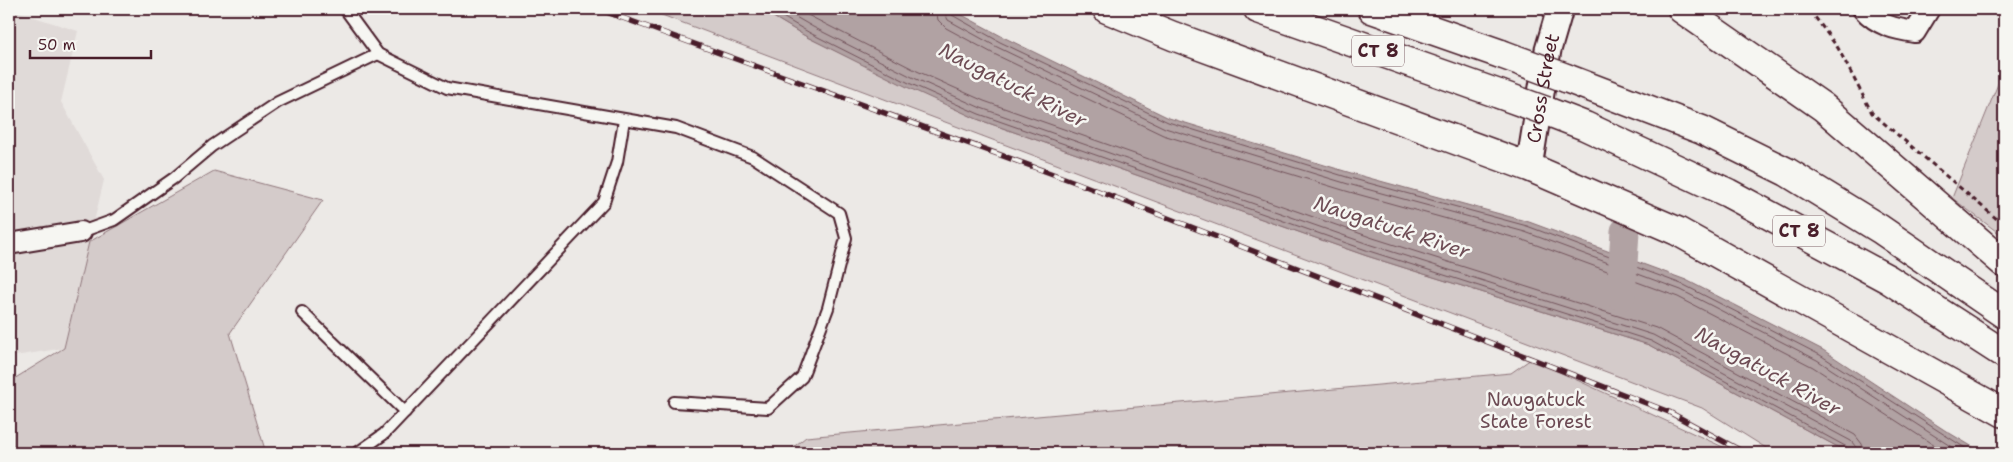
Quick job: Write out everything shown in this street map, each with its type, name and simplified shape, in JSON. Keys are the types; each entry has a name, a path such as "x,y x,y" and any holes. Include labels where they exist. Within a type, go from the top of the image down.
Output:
{"highway":[{"path":"1108,9 1173,36 1529,167 1677,231 2004,412"},
{"name":"CT 8","path":"1258,9 1585,126 1728,193 1888,279 2004,354"},
{"name":"CT 8","path":"1372,9 1501,54 1702,130 1787,172 1880,229 2004,314"},
{"path":"1682,9 1823,107 2004,263"}],"street":[{"name":"Cross Street","path":"1529,167 1548,50 1560,9"},
{"path":"1863,9 1873,19 1892,29 1915,32 1929,9"},
{"path":"9,244 81,232"}],"lane":[{"path":"345,9 378,54 447,88 676,128 753,157 839,213 846,238 828,308 802,377 768,408 674,402"},
{"path":"81,232 114,220 174,178 212,146 278,102 378,54"},
{"path":"357,453 384,434 604,202 617,162 624,120"},
{"path":"302,312 405,412"}],"path":[{"path":"1812,9 1815,17 1838,48 1872,113 2004,225"}],"shaded area":[{"path":"9,9 78,31 61,102 104,180 64,348 9,357"}],"green space":[{"path":"646,9 760,9 807,37 977,119 1367,256 1649,345 1849,453 1774,453 1702,408"},
{"path":"2004,69 2004,237 1952,198"},
{"path":"214,171 323,200 230,333 266,453 9,453 9,382 64,348 89,242"},
{"name":"Naugatuck State Forest","path":"1531,359 1736,453 786,453 806,437 1511,373"}],"water":[{"name":"Naugatuck River","path":"760,9 951,9 1003,37 1169,118 1351,173 1529,222 1686,280 1823,350 1946,431 1983,453 1849,453 1649,345 1367,256 977,119 909,88 807,37"}],"waterway":[{"path":"1621,296 1625,231"}],"railway":[{"path":"598,9 1075,182 1669,412 1745,453"}]}
